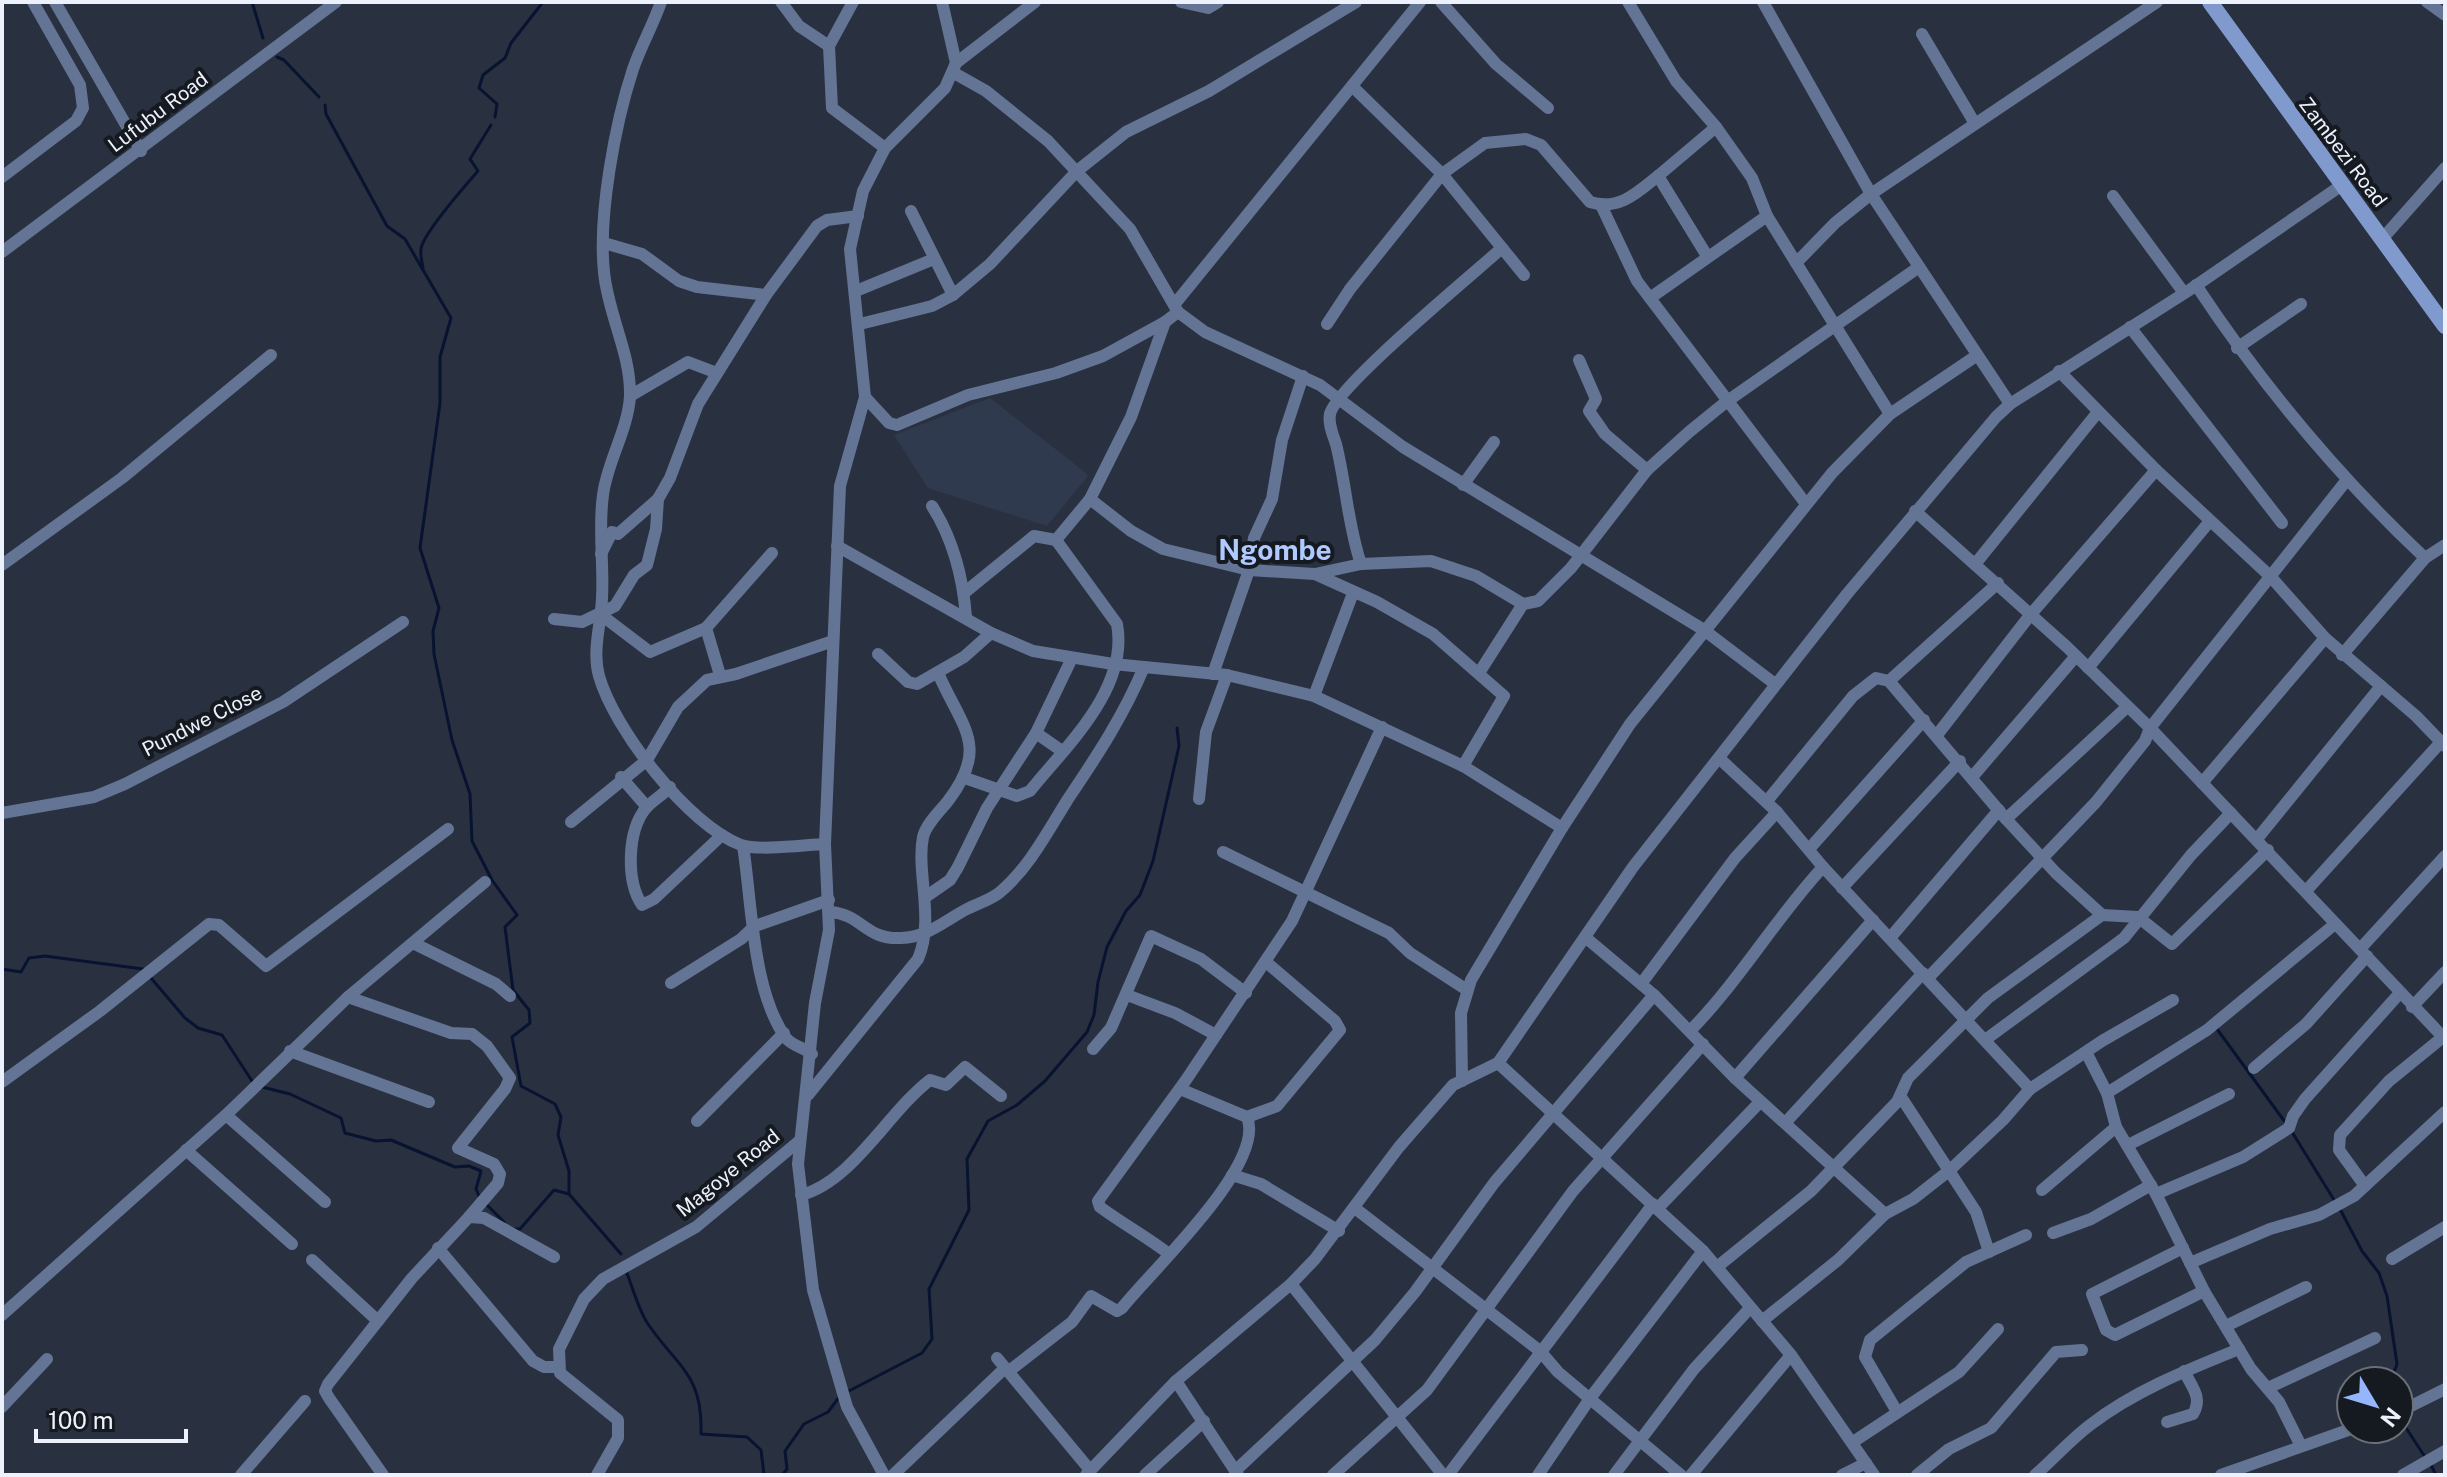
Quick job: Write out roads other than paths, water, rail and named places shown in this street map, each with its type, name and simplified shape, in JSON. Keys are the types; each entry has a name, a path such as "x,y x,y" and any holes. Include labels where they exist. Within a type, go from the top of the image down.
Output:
{"main road":[{"name":"Zambezi Road","path":"2210,2 2445,326"}],"street":[{"path":"2,177 76,121 83,108 80,85 33,2"},
{"path":"55,2 141,151"},
{"name":"Lufubu Road","path":"2,252 141,151 336,2"},
{"path":"661,2 623,104 610,173 604,243 608,299 626,358 630,396 603,490 596,655 599,677 613,711 647,760 670,787 722,835 743,846 825,844"},
{"path":"781,2 799,26 829,46"},
{"path":"853,2 829,46 832,108 885,148"},
{"path":"942,2 955,68 1016,113 1077,171 1130,229 1176,308 1230,346 1303,376 1338,397 1356,415 1463,485 1704,630 1775,684"},
{"path":"884,1475 847,1407 813,1290 798,1142 812,1054 815,1003 828,941 825,844 840,486 865,397 850,249 873,166 885,148 945,88 955,68 1035,2"},
{"path":"1181,2 1208,8 1218,2"},
{"path":"1056,540 1090,499 1131,417 1165,322 1420,2"},
{"path":"1441,2 1496,64 1548,108"},
{"path":"1628,2 1669,71 1716,127 1752,178 1767,216 1890,414"},
{"path":"1763,2 1871,194 2010,404"},
{"path":"1796,263 1835,223 1871,194 2157,2"},
{"path":"2427,2 2445,15"},
{"path":"860,324 932,306 953,295 990,264 1077,171 1126,132 1209,91 1350,3"},
{"path":"1922,34 1974,122"},
{"path":"1352,86 1442,174 1524,275"},
{"path":"1327,324 1350,289 1442,174 1485,143 1526,139 1541,145 1564,176 1590,202 1601,205 1629,200 1716,127"},
{"path":"2383,238 2445,168"},
{"path":"1658,176 1707,256"},
{"path":"1004,1365 1088,1473 1176,1381 1291,1284 1339,1231 1399,1147 1453,1085 1498,1063 1633,867 1775,684 1915,511 2010,404 2184,293 2342,185"},
{"path":"2113,196 2184,293"},
{"path":"1601,205 1626,262 1650,298 1806,504"},
{"path":"911,211 953,295"},
{"path":"554,619 582,622 615,606 634,575 647,565 656,529 658,499 698,404 766,295 817,226 827,220 858,216"},
{"path":"1650,298 1767,216"},
{"path":"604,243 642,254 679,281 697,287 766,295"},
{"path":"1361,564 1353,542 1345,478 1329,419 1338,397 1502,248"},
{"path":"856,291 934,259"},
{"path":"1479,673 1523,604 1546,595 1581,556 1647,470 1726,402 1919,267"},
{"path":"2196,285 2237,348 2346,481 2425,558"},
{"path":"2237,348 2301,304"},
{"path":"865,397 889,423 897,425 968,395 1056,373 1103,356 1165,322"},
{"path":"2130,327 2282,523"},
{"path":"2,565 122,478 271,355"},
{"path":"1462,1081 1461,1013 1467,990 1562,828 1630,724 1806,504 1890,414 1976,356"},
{"path":"1579,360 1596,399 1589,411 1605,434 1647,470"},
{"path":"630,396 688,362 717,373"},
{"path":"2059,371 2156,470 2271,577 2342,655 2381,686 2443,744 2306,891"},
{"path":"1199,799 1200,767 1220,675 1249,570 1254,538 1272,499 1289,412 1303,376"},
{"path":"1976,563 2098,412"},
{"path":"1463,485 1494,442"},
{"path":"1937,735 2031,614 2156,470"},
{"path":"1786,1122 2096,802 2145,741 2150,728 2346,481"},
{"path":"600,557 612,532 618,534 658,499"},
{"path":"1090,499 1131,531 1163,549 1249,570 1315,574 1402,559 1450,565 1476,576 1523,604"},
{"path":"932,506 950,538 964,593 966,617"},
{"path":"1915,511 1998,583 2150,728 2444,1038 2389,1081 2340,1135 2339,1150 2365,1186"},
{"path":"2088,668 2210,521"},
{"path":"964,593 1034,536 1056,540 1117,624 1109,686 1094,715 1030,791 1017,796 965,778"},
{"path":"2342,655 2425,558 2445,545"},
{"path":"837,546 991,633 1033,651 1113,664 1220,675 1314,696 1463,766 1562,828"},
{"path":"600,614 650,652 706,628 772,553"},
{"path":"1315,574 1433,634 1503,693 1503,699 1463,766"},
{"path":"1889,681 1998,583"},
{"path":"1314,696 1353,593"},
{"name":"Pundwe Close","path":"2,813 94,797 125,784 283,702 403,622"},
{"path":"706,628 720,675"},
{"path":"878,654 912,684 964,657 991,633"},
{"path":"2202,783 2325,638"},
{"path":"571,822 621,777 647,760 688,694 720,675 736,674 833,641"},
{"path":"1973,776 2076,656"},
{"path":"927,896 950,880 958,867 1001,788 1036,733 1072,658"},
{"path":"671,983 741,939 755,926 829,906 852,917 869,933 883,939 923,934 998,894 1014,877 1112,735 1144,667"},
{"path":"806,1098 918,959 924,945 927,896 923,837 965,778 972,755 970,743 938,673"},
{"path":"1767,801 1863,686 1876,678 1889,681 2043,859 2102,915"},
{"path":"2257,839 2381,686"},
{"path":"1890,938 2003,814 2127,707"},
{"path":"1810,848 1924,720"},
{"path":"1169,1254 1147,1237 1133,1232 1100,1207 1098,1201 1180,1089 1266,962 1308,890 1382,727"},
{"path":"1036,733 1062,751"},
{"path":"1719,758 1767,801 1842,888 2030,1089"},
{"path":"1842,888 1960,761"},
{"path":"621,777 647,807"},
{"path":"670,787 647,807 635,833 631,883 642,905 654,899 722,835"},
{"path":"1641,984 1735,858 1777,812"},
{"path":"1985,1040 2129,932 2138,917 2231,813"},
{"path":"2,1082 100,1011 209,924 219,925 266,966 448,829"},
{"path":"743,846 760,967 773,1011 788,1041 812,1054"},
{"path":"1717,1267 1791,1210 1901,1097 1908,1078 1966,1018 2012,979 2102,915 2138,917 2172,944 2268,850"},
{"path":"1223,852 1308,890 1389,933 1410,953 1467,990"},
{"path":"2254,1068 2306,1024 2445,856"},
{"path":"1690,1031 1744,970 1795,899 1823,867"},
{"path":"2,1315 226,1115 348,997 485,882"},
{"path":"1735,1078 1873,920"},
{"path":"2107,1093 2207,1030 2335,924"},
{"path":"1093,1049 1111,1028 1144,949 1154,936 1201,959 1246,993"},
{"path":"1585,937 1654,995 1760,1102 1786,1122 1885,1214"},
{"path":"413,943 496,984 510,996"},
{"path":"1180,1089 1247,1117 1277,1106 1340,1030 1335,1021 1266,962"},
{"path":"2412,1007 2445,972"},
{"path":"2053,1233 2154,1189 2243,1157 2289,1128 2305,1099 2399,994"},
{"path":"1127,995 1175,1013 1216,1035"},
{"path":"1176,1381 1236,1473 1375,1340 1551,1113 1654,995"},
{"path":"348,997 451,1033 472,1034 487,1046 510,1078 505,1089 458,1148 494,1164 500,1174 498,1183 438,1248 325,1391 383,1475"},
{"path":"1762,1321 1829,1268 1885,1214 1913,1199 1950,1170 2030,1089 2173,1000"},
{"path":"697,1121 784,1033"},
{"path":"1333,1475 1427,1390 1602,1158 1703,1044"},
{"path":"290,1051 429,1102"},
{"path":"2086,1052 2107,1093 2116,1127 2154,1189 2204,1291 2239,1349 2268,1388 2300,1444"},
{"path":"1498,1063 1703,1251 1791,1355 1874,1475"},
{"path":"801,1195 822,1188 837,1176 902,1103 930,1080 946,1085 965,1067 1001,1096"},
{"path":"2128,1145 2229,1094"},
{"path":"1901,1097 1976,1212 1989,1252"},
{"path":"1291,1284 1446,1475 1655,1206 1760,1102"},
{"path":"2190,1263 2270,1229 2319,1215 2365,1186 2445,1112"},
{"path":"226,1115 325,1202"},
{"path":"893,1475 1004,1365 1072,1322 1091,1296 1119,1311 1232,1175 1247,1145 1250,1129 1247,1117"},
{"path":"2042,1190 2116,1127"},
{"name":"Magoye Road","path":"559,1367 559,1349 572,1321 596,1285 696,1227 798,1142"},
{"path":"186,1150 292,1244"},
{"path":"1232,1175 1261,1184 1339,1231"},
{"path":"1356,1209 1540,1351 1558,1372 1681,1475"},
{"path":"469,1217 484,1218 554,1257"},
{"path":"2392,1259 2445,1227"},
{"path":"1896,1410 1865,1357 1870,1340 1966,1262 2026,1235"},
{"path":"438,1248 533,1361 544,1367 559,1367 565,1378 603,1404 618,1420 618,1438 597,1475"},
{"path":"2183,1248 2092,1294 2106,1330 2115,1335 2134,1328 2204,1291"},
{"path":"1538,1475 1591,1397 1703,1251"},
{"path":"312,1260 378,1321"},
{"path":"2226,1326 2306,1287"},
{"path":"1614,1475 1694,1369 1750,1308"},
{"path":"1853,1442 1896,1410 1959,1372 1998,1329"},
{"path":"2268,1388 2375,1338"},
{"path":"2035,1475 2092,1423 2184,1371 2239,1349"},
{"path":"1917,1475 1949,1449 1991,1428 2056,1352 2082,1350"},
{"path":"1691,1475 1791,1355"},
{"path":"2,1407 47,1359"},
{"path":"2167,1422 2193,1414 2198,1407 2199,1400 2184,1371"},
{"path":"2415,1404 2445,1389"},
{"path":"241,1475 305,1401"},
{"path":"1145,1475 1204,1421"},
{"path":"2221,1475 2335,1434"},
{"path":"2403,1475 2445,1451"},
{"path":"1842,1475 1866,1463"}],"waterway":[{"path":"252,2 263,38"},
{"path":"495,117 497,104 479,88 483,75 505,58 511,43 543,2"},
{"path":"277,57 284,60 319,97"},
{"path":"325,105 326,114 387,226 405,239 451,318 440,357 440,403 420,548 439,608 433,631 434,654 452,740 470,794 472,841 492,880 517,915 505,927 513,990 529,1010 530,1023 512,1037 521,1086 555,1104 561,1117 558,1135 569,1171 569,1194 621,1254"},
{"path":"423,268 423,242 478,171 470,159 491,125"},
{"path":"847,1392 922,1353 932,1339 929,1289 969,1210 967,1159 988,1121 1017,1105 1045,1081 1087,1032 1094,1015 1107,947 1126,911 1140,895 1153,861 1179,746 1177,728"},
{"path":"2,969 21,972 29,958 45,956 143,969"},
{"path":"151,978 185,1018 198,1028 222,1035 252,1081"},
{"path":"2217,1029 2285,1122"},
{"path":"262,1087 290,1094 341,1118 345,1133 376,1141 391,1140 455,1167 469,1166 481,1171 476,1189 479,1196"},
{"path":"2292,1132 2336,1203"},
{"path":"515,1229 520,1229 554,1190 569,1194"},
{"path":"485,1203 505,1223"},
{"path":"2340,1209 2362,1251 2379,1273 2387,1296 2397,1365"},
{"path":"626,1271 644,1318 693,1384 701,1414 701,1434 747,1437 761,1450 764,1475"},
{"path":"782,1475 787,1469 785,1451 804,1424 828,1412 840,1396"},
{"path":"2415,1442 2425,1457"},
{"path":"2430,1463 2436,1475"}],"district":[{"name":"Ngombe","path":"1275,549"}]}
